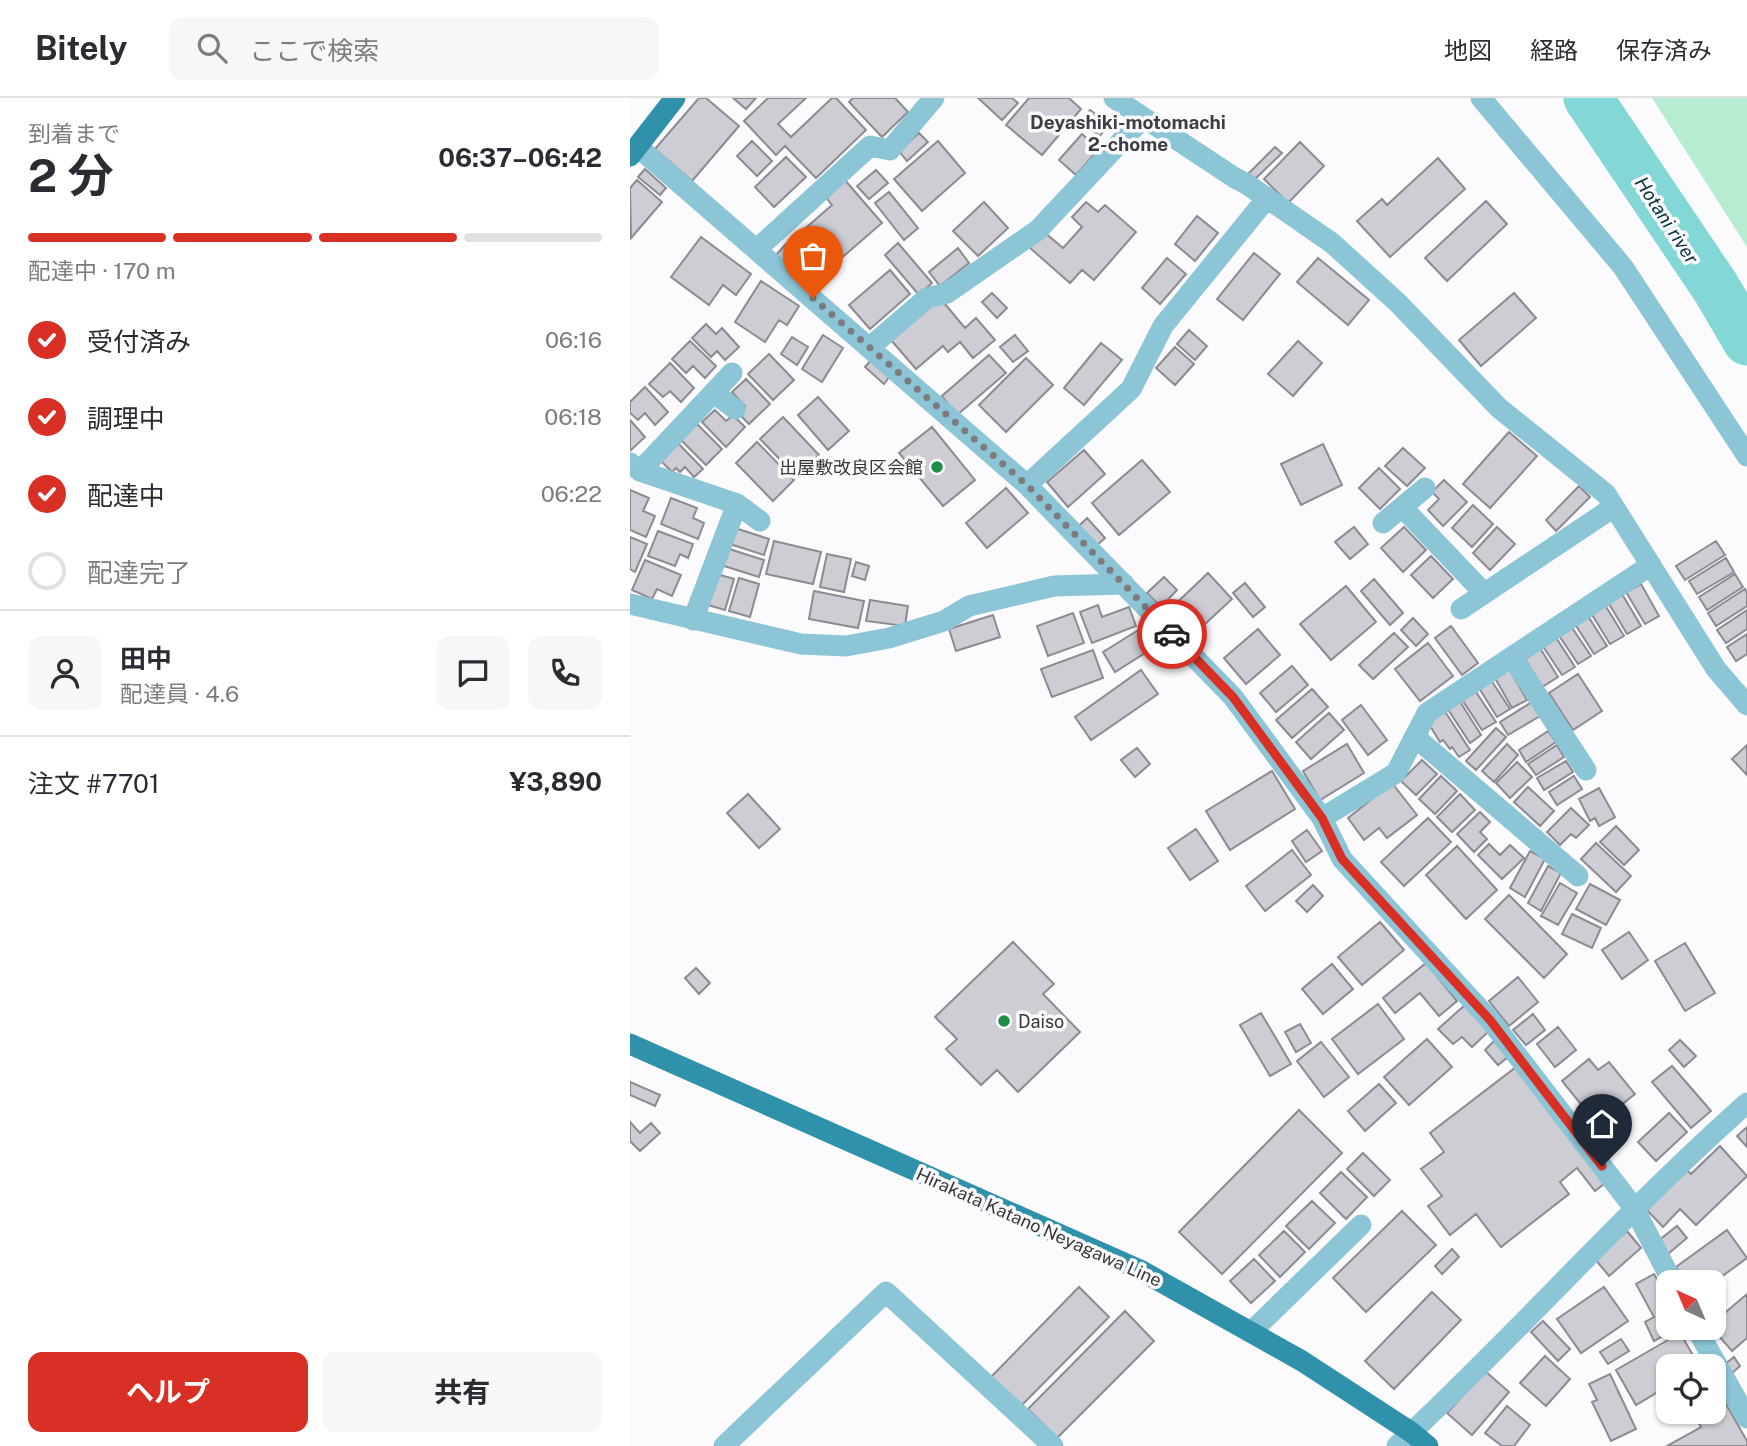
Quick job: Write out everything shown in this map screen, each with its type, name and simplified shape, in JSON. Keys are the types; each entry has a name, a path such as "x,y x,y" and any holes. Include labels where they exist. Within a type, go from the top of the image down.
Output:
{"main road":[{"path":"634,151 675,98"},
{"name":"Hirakata Katano Neyagawa Line","path":"630,1044 1140,1270 1302,1361 1404,1439 1428,1446"}],"street":[{"path":"757,248 870,146 890,149 934,98"},
{"path":"1114,98 1332,243 1398,303 1499,408 1606,494 1716,669 1747,705"},
{"path":"1481,98 1623,267 1747,456"},
{"path":"870,347 927,298 947,293 1038,230 1143,118"},
{"path":"634,151 757,248 1027,485 1233,697 1322,818 1342,859 1490,1020 1634,1208 1666,1270"},
{"path":"1027,485 1130,389 1163,326 1267,198"},
{"path":"732,373 635,467 737,504 760,521"},
{"path":"714,393 735,409"},
{"path":"1383,523 1425,488"},
{"path":"693,620 737,504"},
{"path":"1461,609 1614,507"},
{"path":"1403,508 1484,593"},
{"path":"1322,818 1396,773 1427,713 1651,565"},
{"path":"630,604 801,644 846,646 889,638 944,621 970,606 1054,586 1124,584"},
{"path":"1512,657 1586,770"},
{"path":"1415,737 1578,876"},
{"path":"1404,1439 1634,1208 1747,1103"},
{"path":"1251,1332 1361,1225"},
{"path":"724,1446 886,1292 1053,1446"},
{"path":"1703,1340 1747,1418"}],"green space":[{"path":"1652,98 1747,98 1747,247"}],"building":[{"path":"699,98 706,98 739,126 692,181 655,149"},
{"path":"733,98 756,98 746,109"},
{"path":"768,98 806,98 778,124 791,137 832,98 836,98 866,130 816,178 785,146 776,155 744,121"},
{"path":"853,98 895,98 908,112 882,137 849,102"},
{"path":"978,98 1012,98 1018,103 1002,120"},
{"path":"1029,98 1069,98 1081,109 1042,155 1006,125"},
{"path":"1090,110 1109,124 1100,136 1081,123"},
{"path":"919,133 928,142 907,161 899,151"},
{"path":"1082,134 1099,149 1076,175 1059,160"},
{"path":"752,141 772,161 757,176 737,156"},
{"path":"938,141 965,173 922,211 894,179"},
{"path":"1300,142 1324,166 1288,203 1264,179"},
{"path":"1275,147 1282,153 1254,180 1248,174"},
{"path":"786,157 806,177 774,207 755,187"},
{"path":"1438,158 1465,189 1390,257 1357,221 1382,199 1387,205"},
{"path":"645,169 666,188 660,195 638,177"},
{"path":"876,170 888,183 869,199 857,186"},
{"path":"844,179 882,223 831,267 801,232 832,205 825,196"},
{"path":"637,180 662,202 631,238 630,188"},
{"path":"889,192 918,228 904,240 875,203"},
{"path":"1486,201 1507,224 1447,281 1425,258"},
{"path":"984,202 1008,228 978,256 953,231"},
{"path":"1086,202 1098,212 1105,205 1136,232 1094,280 1082,270 1070,283 1030,248 1044,232 1063,248 1082,227 1072,217"},
{"path":"1197,216 1218,233 1195,261 1175,244"},
{"path":"701,237 751,274 736,295 723,285 709,305 671,277"},
{"path":"898,243 932,283 919,295 885,255"},
{"path":"786,244 808,264 797,276 775,256"},
{"path":"958,248 969,263 940,286 929,272"},
{"path":"1254,253 1280,274 1243,320 1217,299"},
{"path":"1167,258 1186,274 1160,304 1142,288"},
{"path":"1318,258 1369,300 1348,325 1297,282"},
{"path":"890,270 910,294 870,329 849,305"},
{"path":"761,281 799,306 787,325 779,320 765,342 735,322"},
{"path":"992,293 1007,308 997,318 982,302"},
{"path":"1514,293 1536,318 1481,366 1459,340"},
{"path":"940,298 965,328 976,318 995,340 973,358 960,342 948,352 943,346 916,369 891,340"},
{"path":"706,324 716,334 722,328 739,347 725,360 717,351 711,357 692,338"},
{"path":"1189,330 1207,346 1195,360 1177,344"},
{"path":"823,335 843,348 822,382 802,369"},
{"path":"1015,335 1028,351 1013,362 1000,347"},
{"path":"792,337 808,347 797,365 781,354"},
{"path":"690,341 716,366 705,378 693,366 686,373 672,359"},
{"path":"1298,341 1322,363 1293,396 1268,374"},
{"path":"1101,343 1122,360 1084,405 1064,388"},
{"path":"1175,347 1194,364 1175,385 1156,368"},
{"path":"769,354 794,380 773,400 748,374"},
{"path":"989,355 1006,373 957,415 942,396"},
{"path":"1026,358 1053,385 1006,432 979,405"},
{"path":"871,360 890,376 884,384 865,367"},
{"path":"670,363 694,388 681,402 670,391 663,397 649,384"},
{"path":"746,379 770,404 749,424 738,413 745,406 732,392"},
{"path":"645,387 668,412 655,425 645,413 638,420 630,413 630,402"},
{"path":"818,397 849,431 828,450 798,415"},
{"path":"715,410 726,421 733,415 745,427 726,447 702,422"},
{"path":"783,417 819,455 797,477 760,439"},
{"path":"630,420 645,437 630,451"},
{"path":"695,422 722,449 706,465 679,438"},
{"name":"出屋敷改良区会館","path":"932,427 975,480 943,506 899,453"},
{"path":"1509,432 1537,456 1490,508 1463,484"},
{"path":"676,441 703,469 694,477 685,467 680,472 676,468 672,472 658,458"},
{"path":"757,442 794,480 773,501 736,463"},
{"path":"1323,444 1342,485 1301,505 1281,464"},
{"path":"1403,448 1425,468 1407,486 1385,466"},
{"path":"1084,450 1105,474 1068,507 1047,482"},
{"path":"1142,460 1170,492 1119,535 1092,503"},
{"path":"1379,468 1400,489 1380,509 1359,488"},
{"path":"1444,480 1467,502 1443,526 1428,510 1439,499 1432,492"},
{"path":"1579,486 1590,497 1556,531 1546,520"},
{"path":"1006,488 1028,513 987,548 966,523"},
{"path":"630,490 649,498 643,511 655,516 646,537 630,530"},
{"path":"671,498 697,508 693,518 704,523 698,539 661,524"},
{"path":"1473,505 1493,524 1472,547 1452,528"},
{"path":"1087,518 1105,538 1095,547 1078,527"},
{"path":"1354,527 1368,544 1350,559 1335,542"},
{"path":"1404,527 1426,550 1403,572 1381,548"},
{"path":"1497,527 1515,544 1490,570 1473,553"},
{"path":"735,528 769,539 764,555 730,544"},
{"path":"658,531 693,544 688,558 680,554 675,566 648,556"},
{"path":"630,537 647,544 635,572 630,569"},
{"path":"774,541 821,552 813,584 766,574"},
{"path":"1716,541 1725,555 1685,580 1676,566"},
{"path":"726,548 764,560 759,577 721,565"},
{"path":"827,554 851,559 844,592 820,587"},
{"path":"1431,556 1453,579 1433,598 1411,575"},
{"path":"1726,558 1734,572 1697,594 1689,581"},
{"path":"645,560 681,575 672,596 657,589 652,599 632,590"},
{"path":"856,562 869,566 865,580 852,576"},
{"path":"1208,573 1232,599 1190,638 1167,612"},
{"path":"717,574 734,579 725,610 708,605"},
{"path":"1735,574 1743,587 1707,610 1699,597"},
{"path":"1164,577 1177,590 1161,607 1147,593"},
{"path":"739,578 759,584 750,617 729,611"},
{"path":"1374,579 1403,613 1390,625 1361,591"},
{"path":"1245,583 1265,607 1253,617 1233,593"},
{"path":"1641,584 1659,616 1645,624 1626,592"},
{"path":"1346,586 1376,622 1331,660 1300,624"},
{"path":"1745,589 1747,606 1716,626 1708,613"},
{"path":"814,591 864,601 858,628 809,619"},
{"path":"1622,594 1641,626 1627,634 1608,602"},
{"path":"870,600 908,606 905,626 866,621"},
{"path":"1098,605 1102,617 1129,607 1136,626 1092,643 1080,612"},
{"path":"1605,605 1624,636 1610,644 1591,613"},
{"path":"1747,610 1747,629 1726,643 1717,630"},
{"path":"1073,613 1084,643 1048,656 1037,626"},
{"path":"993,615 1000,637 956,651 949,629"},
{"path":"1588,616 1607,646 1594,654 1575,624"},
{"path":"1413,618 1428,634 1416,646 1401,630"},
{"path":"1451,626 1478,663 1462,675 1435,638"},
{"path":"1571,626 1591,656 1578,664 1558,634"},
{"path":"1140,629 1153,648 1115,672 1103,652"},
{"path":"1258,629 1280,655 1246,684 1224,658"},
{"path":"1394,633 1408,647 1373,679 1359,665"},
{"path":"1747,634 1747,654 1736,661 1727,647"},
{"path":"1555,636 1575,667 1562,675 1542,645"},
{"path":"1428,643 1453,676 1420,701 1395,669"},
{"path":"1540,648 1558,677 1542,687 1524,657"},
{"path":"1093,650 1103,678 1052,697 1041,669"},
{"path":"1292,666 1308,685 1276,712 1260,693"},
{"path":"1509,669 1527,700 1512,708 1495,678"},
{"path":"1141,670 1158,694 1091,740 1075,717"},
{"path":"1578,674 1602,711 1573,730 1549,693"},
{"path":"1491,680 1510,709 1497,717 1479,688"},
{"path":"1312,689 1328,707 1292,738 1276,720"},
{"path":"1474,689 1496,722 1482,730 1461,698"},
{"path":"1459,700 1481,735 1470,743 1447,708"},
{"path":"1532,702 1540,716 1508,735 1500,722"},
{"path":"1361,705 1387,740 1368,755 1342,720"},
{"path":"1444,710 1470,750 1459,757 1452,747 1450,749 1443,740 1440,742 1427,721"},
{"path":"1329,713 1344,730 1311,759 1296,742"},
{"path":"1496,728 1506,737 1476,770 1466,761"},
{"path":"1548,731 1556,742 1526,762 1519,750"},
{"path":"1347,744 1364,773 1320,800 1303,771"},
{"path":"1507,744 1518,755 1494,782 1482,771"},
{"path":"1557,745 1564,757 1536,775 1528,764"},
{"path":"1747,745 1747,775 1732,759"},
{"path":"1137,748 1150,764 1135,777 1121,760"},
{"path":"1422,760 1437,774 1416,795 1401,781"},
{"path":"1566,761 1573,772 1544,790 1537,778"},
{"path":"1517,762 1532,777 1510,798 1496,783"},
{"path":"1272,771 1295,809 1230,850 1206,811"},
{"path":"1441,776 1457,791 1435,814 1419,799"},
{"path":"1574,776 1582,789 1557,805 1549,792"},
{"path":"1392,783 1417,815 1387,838 1379,828 1364,840 1348,818"},
{"path":"1528,787 1554,811 1540,826 1514,802"},
{"path":"1599,788 1615,817 1599,826 1595,818 1590,821 1579,799"},
{"path":"748,794 780,829 759,848 727,813"},
{"path":"1460,794 1475,810 1452,832 1437,817"},
{"path":"1571,808 1589,825 1576,838 1571,834 1560,845 1547,832"},
{"path":"1480,812 1490,822 1480,832 1487,839 1474,852 1457,834"},
{"path":"1428,818 1451,842 1404,886 1381,862"},
{"path":"1616,826 1639,850 1624,865 1600,842"},
{"path":"1196,829 1218,861 1190,880 1168,848"},
{"path":"1307,830 1322,851 1306,862 1292,841"},
{"path":"1596,843 1631,876 1616,892 1581,859"},
{"path":"1489,844 1500,855 1510,845 1524,858 1502,879 1478,855"},
{"path":"1457,846 1497,890 1466,919 1426,875"},
{"path":"1292,850 1311,875 1265,911 1246,886"},
{"path":"1530,851 1545,859 1525,897 1510,888"},
{"path":"1548,866 1561,873 1541,911 1528,903"},
{"path":"1560,883 1577,893 1558,925 1541,916"},
{"path":"1590,884 1620,900 1606,925 1576,909"},
{"path":"1313,885 1323,896 1307,912 1296,901"},
{"path":"1509,895 1567,954 1544,978 1485,919"},
{"path":"1572,914 1601,928 1592,948 1562,934"},
{"path":"1380,922 1404,950 1362,985 1338,957"},
{"path":"1629,932 1648,960 1622,979 1602,950"},
{"path":"1013,942 1054,984 1043,994 1080,1032 1018,1092 997,1070 981,1085 946,1049 957,1039 935,1017"},
{"path":"1685,943 1715,993 1685,1011 1655,961"},
{"path":"1426,963 1457,1001 1439,1016 1420,993 1395,1013 1383,998"},
{"path":"1332,964 1353,989 1323,1014 1302,989"},
{"path":"696,968 710,983 699,994 685,978"},
{"path":"1518,977 1538,1002 1509,1026 1489,1001"},
{"path":"1378,1004 1404,1039 1358,1074 1332,1039"},
{"path":"1465,1005 1489,1031 1472,1047 1462,1037 1453,1044 1438,1029"},
{"path":"1261,1013 1291,1064 1270,1076 1240,1025"},
{"path":"1533,1014 1545,1030 1526,1045 1513,1030"},
{"path":"1300,1024 1311,1043 1296,1052 1285,1032"},
{"path":"1558,1027 1576,1050 1555,1067 1537,1044"},
{"path":"1427,1039 1452,1067 1409,1105 1384,1077"},
{"path":"1680,1040 1696,1056 1684,1067 1669,1050"},
{"path":"1494,1041 1508,1057 1498,1065 1485,1050"},
{"path":"1321,1042 1349,1077 1324,1097 1297,1061"},
{"path":"1589,1059 1598,1070 1609,1062 1635,1094 1597,1124 1562,1081"},
{"path":"1520,1064 1609,1180 1595,1191 1577,1168 1560,1182 1569,1194 1501,1247 1476,1214 1450,1235 1428,1206 1442,1196 1421,1169 1444,1152 1430,1133"},
{"path":"1672,1066 1711,1111 1691,1128 1652,1082"},
{"path":"630,1082 660,1095 655,1106 630,1095"},
{"path":"1379,1084 1396,1103 1365,1131 1348,1111"},
{"path":"1299,1110 1342,1153 1222,1274 1179,1232"},
{"path":"1669,1113 1687,1132 1656,1161 1638,1142"},
{"path":"630,1122 640,1133 651,1123 660,1133 640,1151 630,1141"},
{"path":"1747,1127 1747,1147 1737,1136"},
{"path":"1720,1146 1747,1176 1696,1225 1680,1209 1663,1227 1645,1208 1686,1169 1691,1174"},
{"path":"1363,1153 1390,1180 1374,1196 1347,1169"},
{"path":"1341,1172 1367,1197 1346,1219 1320,1193"},
{"path":"1312,1201 1335,1223 1309,1249 1286,1226"},
{"path":"1402,1211 1436,1245 1366,1312 1333,1278"},
{"path":"1677,1226 1687,1238 1668,1254 1658,1241"},
{"path":"1727,1230 1747,1258 1726,1273 1726,1270 1678,1270 1676,1267"},
{"path":"1284,1231 1305,1252 1280,1277 1259,1255"},
{"path":"1627,1231 1641,1248 1609,1276 1595,1259"},
{"path":"1452,1249 1459,1257 1442,1274 1435,1266"},
{"path":"1254,1259 1275,1281 1251,1303 1230,1281"},
{"path":"1654,1274 1656,1278 1654,1341 1645,1322 1654,1317 1636,1284"},
{"path":"1079,1287 1109,1317 1021,1406 991,1377"},
{"path":"1604,1287 1628,1321 1581,1353 1557,1319"},
{"path":"1432,1292 1461,1320 1394,1389 1365,1361"},
{"path":"1747,1294 1747,1338 1732,1351 1722,1340 1726,1340 1726,1312"},
{"path":"1125,1311 1154,1341 1057,1438 1028,1409"},
{"path":"1543,1321 1570,1349 1558,1361 1531,1332"},
{"path":"1621,1339 1629,1351 1608,1364 1600,1352"},
{"path":"1668,1340 1684,1340 1692,1354 1656,1354 1656,1393 1636,1405 1616,1370"},
{"path":"1545,1356 1570,1379 1546,1406 1520,1383"},
{"path":"1734,1357 1740,1366 1732,1373 1726,1363"},
{"path":"1485,1371 1509,1392 1472,1435 1447,1413"},
{"path":"1610,1374 1636,1429 1611,1441 1592,1402 1597,1400 1589,1384"},
{"path":"1726,1404 1747,1441 1747,1446 1667,1446 1701,1427 1699,1424 1726,1424"},
{"path":"1507,1406 1530,1425 1514,1446 1502,1446 1485,1433"}],"waterway":[{"name":"Hotani river","path":"1588,98 1716,288 1747,341"}],"way so far":[{"path":"813,298 1027,485 1172,634"}],"place":[{"name":"出屋敷改良区会館","path":"937,467"},
{"name":"Daiso","path":"1004,1021"}],"district":[{"name":"Deyashiki-motomachi 2-chome","path":"1128,133"}],"route":[{"path":"1172,634 1233,697 1322,818 1342,859 1490,1020 1602,1166"}]}
